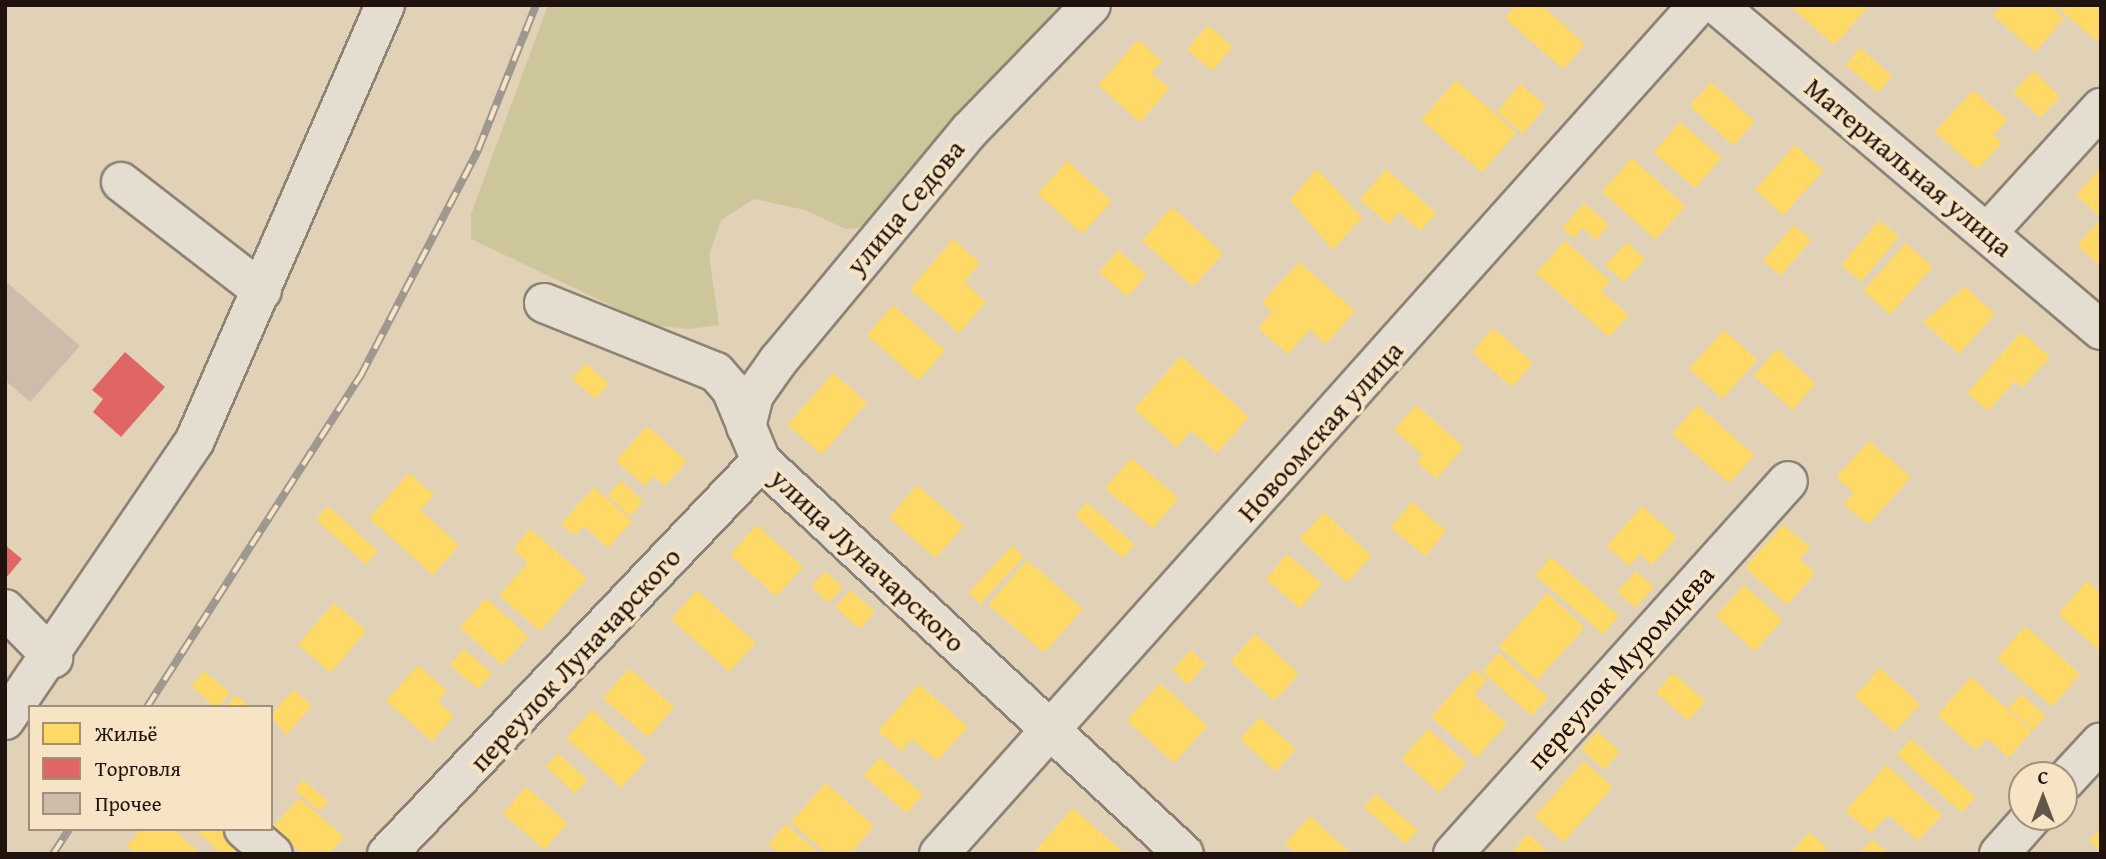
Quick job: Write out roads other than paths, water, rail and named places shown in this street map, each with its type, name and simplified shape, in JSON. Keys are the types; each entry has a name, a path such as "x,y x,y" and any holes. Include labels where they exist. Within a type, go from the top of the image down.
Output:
{"street":[{"path":"5,720 53,658 195,440 385,5"},
{"name":"улица Седова","path":"753,444 754,395 784,353 969,131 1091,5"},
{"name":"Новоомская улица","path":"939,854 1053,730 1698,5"},
{"name":"Материальная улица","path":"1717,5 2101,330"},
{"path":"1988,232 2101,108"},
{"path":"121,182 262,291"},
{"name":"улица Луначарского","path":"544,303 716,372 731,389 753,444 1184,854"},
{"name":"переулок Луначарского","path":"387,854 753,444"},
{"name":"переулок Муромцева","path":"1452,854 1788,481"},
{"path":"5,609 53,658"},
{"path":"2078,767 2101,742"},
{"path":"246,831 273,854"},
{"path":"1999,854 2020,831"}],"railway":[{"path":"148,705 360,377 478,150 536,5"},
{"path":"53,854 68,831"}]}
